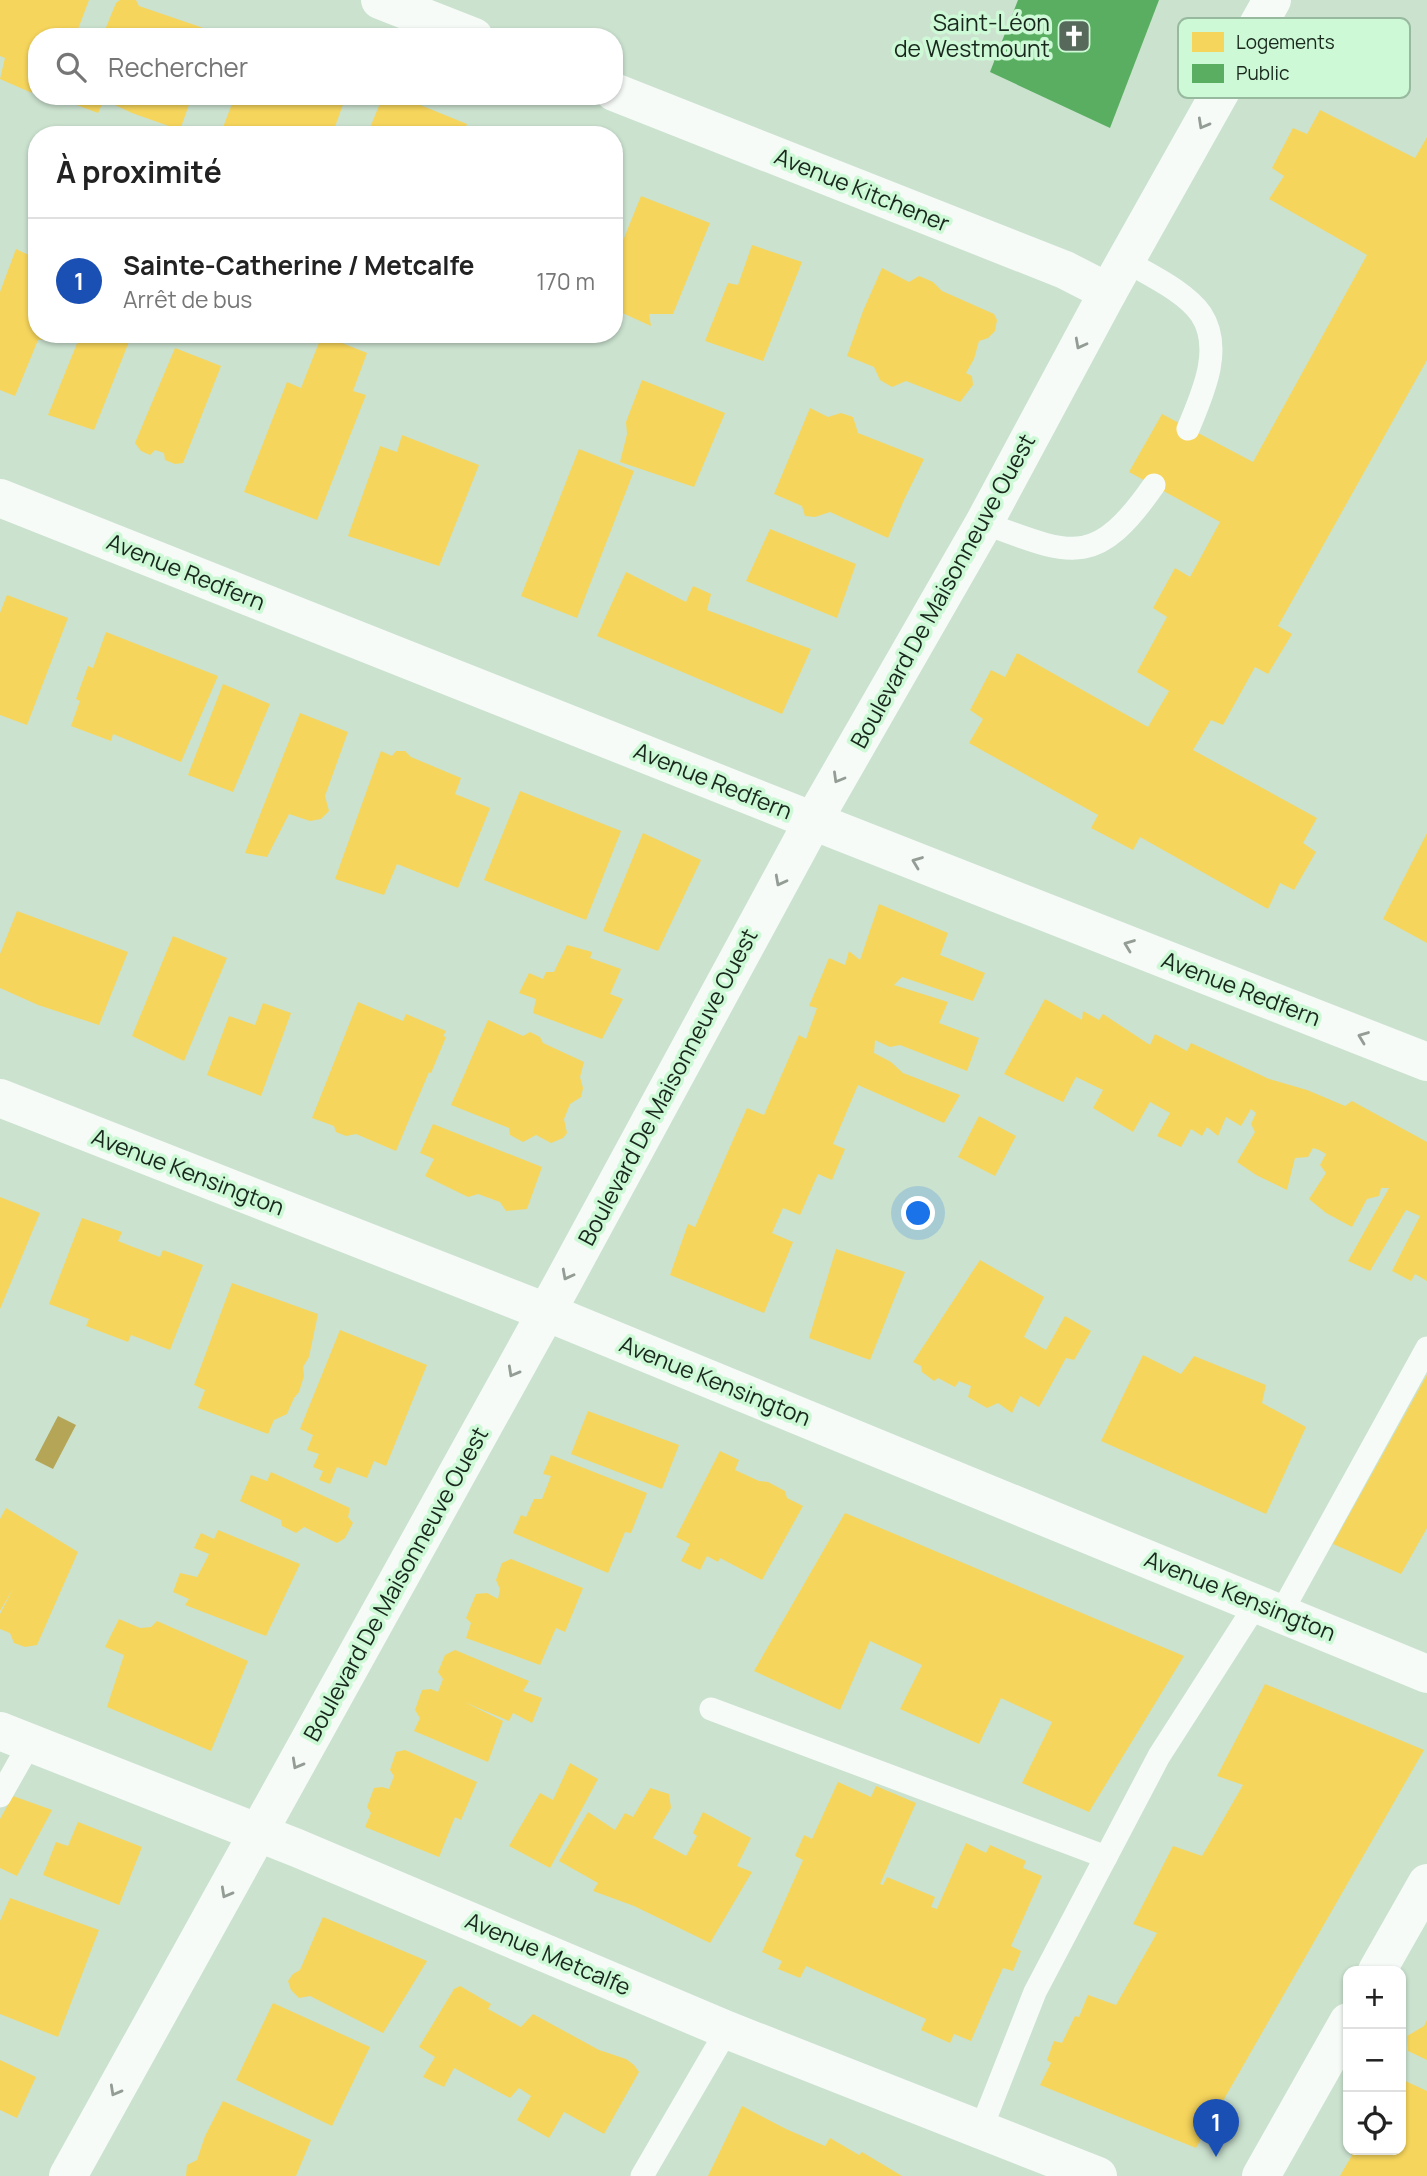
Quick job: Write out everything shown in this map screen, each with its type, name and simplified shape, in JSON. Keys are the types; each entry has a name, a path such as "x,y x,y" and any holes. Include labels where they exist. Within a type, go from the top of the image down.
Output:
{"street":[{"path":"380,0 451,28"},
{"name":"Boulevard De Maisonneuve Ouest","path":"1262,18 1272,0"},
{"name":"Avenue Kitchener","path":"623,96 1065,270 1117,277"},
{"name":"Boulevard De Maisonneuve Ouest","path":"68,2176 546,1312 813,821 984,523 1217,98"},
{"name":"Avenue Redfern","path":"0,498 1427,1062"},
{"name":"Avenue Kensington","path":"0,1098 546,1312 1427,1674"},
{"name":"Avenue Metcalfe","path":"15,1737 258,1833 727,2030 981,2129 1079,2172"},
{"path":"1380,1966 1427,1883"},
{"path":"1261,2176 1344,2029"}],"lane":[{"path":"1117,277 1180,294 1201,314 1210,336 1210,360 1204,389 1188,429"},
{"path":"984,523 1044,545 1082,549 1111,536 1136,511 1154,485"},
{"path":"981,2129 1035,1992 1159,1756 1269,1608 1427,1348"},
{"path":"711,1709 1106,1857"},
{"path":"0,1796 15,1737"},
{"path":"642,2176 727,2030"}],"shaded area":[{"path":"58,1416 76,1425 53,1469 35,1460"}],"building: Logements":[{"path":"0,0 89,0 78,28 28,28 28,91 0,79 5,58 0,56"},
{"path":"120,0 136,0 139,6 203,28 106,28 116,3"},
{"path":"77,105 102,105 98,113"},
{"path":"115,105 189,105 181,126 169,126"},
{"path":"232,105 343,105 335,126 223,126"},
{"path":"379,105 420,105 467,124 466,126 371,126"},
{"path":"1320,110 1415,158 1427,137 1427,360 1278,626 1292,634 1268,674 1255,667 1223,725 1211,720 1193,750 1317,818 1303,843 1316,852 1294,890 1280,883 1268,909 1140,837 1133,850 1091,828 1098,815 969,743 983,719 970,710 991,670 1005,677 1017,653 1148,727 1169,691 1137,672 1167,617 1153,608 1175,568 1190,577 1220,522 1129,472 1162,414 1253,462 1367,255 1269,199 1284,176 1272,168 1293,128 1307,134"},
{"path":"641,196 710,223 673,314 649,314 651,326 623,313 623,241"},
{"path":"752,245 802,262 763,361 705,341 728,283 738,285"},
{"path":"16,249 28,255 28,343 37,343 15,396 0,390 0,292"},
{"path":"882,268 909,282 919,276 933,282 942,291 994,314 997,320 995,331 988,338 979,341 974,359 966,373 972,376 973,385 960,402 906,381 892,387 880,380 874,367 847,356"},
{"path":"77,343 128,343 94,430 48,415"},
{"path":"319,343 342,343 367,353 353,391 366,395 317,520 244,492 287,382 301,388"},
{"path":"175,348 221,366 183,463 175,464 165,460 164,453 155,450 150,455 141,451 135,443"},
{"path":"642,380 725,413 694,487 620,462 627,434 626,422"},
{"path":"810,408 828,417 841,413 853,417 858,433 924,459 888,538 830,512 815,517 805,516 802,506 774,494"},
{"path":"402,435 479,465 439,566 348,536 380,446 397,452"},
{"path":"579,449 634,471 577,618 521,596"},
{"path":"770,529 856,564 837,618 746,581"},
{"path":"626,572 686,602 693,586 711,594 707,610 811,649 782,714 597,636"},
{"path":"7,595 68,618 27,725 0,715 0,613"},
{"path":"106,632 218,676 181,762 113,734 111,741 71,726 80,701 76,699 88,666 93,668"},
{"path":"223,684 270,704 233,792 188,775"},
{"path":"300,713 348,732 325,796 329,811 321,819 310,821 289,814 267,857 245,853"},
{"path":"381,751 392,756 396,751 405,751 411,757 461,778 455,794 490,808 458,888 397,864 384,895 335,879"},
{"path":"520,791 621,831 586,920 484,880"},
{"path":"643,833 701,860 658,951 603,931"},
{"path":"1427,833 1427,943 1383,919"},
{"path":"879,904 948,933 940,955 985,973 973,1001 902,977 894,985 948,1002 939,1023 979,1038 967,1071 900,1045 890,1047 875,1040 874,1053 891,1062 903,1073 960,1095 944,1123 858,1085 833,1144 845,1149 832,1180 818,1174 800,1215 783,1208 772,1233 793,1242 764,1313 670,1275 688,1224 695,1227 747,1108 764,1115 799,1035 806,1039 817,1008 809,1006 829,958 845,965 849,951 860,960"},
{"path":"17,911 128,952 99,1025 38,1005 0,988 0,954"},
{"path":"173,936 227,958 184,1061 132,1036"},
{"path":"567,945 592,952 590,958 621,969 610,994 623,999 602,1039 533,1013 536,999 519,993 529,973 543,979 546,972 554,972"},
{"path":"1045,999 1082,1020 1083,1011 1099,1020 1103,1014 1150,1045 1155,1034 1187,1051 1191,1043 1269,1079 1307,1090 1345,1106 1352,1101 1427,1142 1427,1281 1415,1274 1411,1281 1392,1271 1420,1216 1406,1210 1370,1271 1348,1261 1389,1188 1381,1188 1379,1196 1367,1199 1352,1227 1326,1213 1309,1199 1326,1173 1320,1165 1326,1154 1319,1150 1313,1148 1308,1157 1295,1158 1287,1190 1237,1162 1255,1132 1251,1124 1256,1113 1251,1109 1241,1126 1226,1117 1218,1136 1207,1127 1202,1136 1191,1129 1181,1147 1157,1136 1170,1113 1150,1102 1133,1132 1093,1108 1103,1090 1076,1077 1063,1102 1004,1074"},
{"path":"358,1002 403,1021 406,1014 446,1031 431,1073 429,1072 396,1151 356,1134 346,1136 336,1132 334,1126 312,1118"},
{"path":"263,1003 291,1013 261,1096 207,1075 229,1016 255,1025"},
{"path":"488,1020 523,1036 530,1032 540,1037 543,1043 584,1062 580,1077 583,1088 581,1097 570,1104 564,1119 567,1133 563,1138 551,1143 536,1135 523,1142 510,1135 509,1128 451,1105"},
{"path":"979,1116 1016,1136 995,1176 958,1157"},
{"path":"433,1124 542,1167 527,1209 506,1211 500,1202 478,1194 468,1197 425,1176 434,1159 420,1153"},
{"path":"0,1197 40,1213 0,1309"},
{"path":"82,1218 122,1232 118,1241 133,1247 160,1257 163,1250 203,1265 170,1350 131,1335 128,1342 86,1326 89,1319 49,1304"},
{"path":"836,1249 905,1272 870,1360 809,1338"},
{"path":"980,1260 1044,1297 1024,1337 1046,1350 1065,1316 1091,1331 1074,1360 1066,1358 1039,1407 1020,1396 1012,1413 998,1403 987,1408 968,1397 971,1386 959,1381 955,1387 938,1378 934,1381 922,1372 921,1366 913,1362"},
{"path":"232,1283 318,1314 299,1392 287,1414 274,1420 268,1434 198,1408 205,1390 194,1385"},
{"path":"340,1330 427,1365 386,1466 374,1461 367,1478 337,1467 330,1484 319,1480 323,1471 313,1467 319,1454 307,1450 313,1435 300,1429"},
{"path":"1143,1355 1181,1374 1194,1356 1266,1385 1262,1403 1306,1427 1266,1514 1101,1441"},
{"path":"1427,1375 1427,1528 1401,1574 1333,1544"},
{"path":"588,1411 679,1445 662,1489 571,1454"},
{"path":"720,1451 739,1460 735,1470 785,1491 787,1498 803,1506 762,1580 720,1558 718,1562 707,1556 700,1570 681,1561 690,1544 676,1537"},
{"path":"551,1455 647,1493 631,1533 625,1532 608,1573 513,1533 521,1515 526,1517 534,1499 542,1499 551,1476 543,1474"},
{"path":"271,1472 350,1508 348,1517 353,1523 345,1538 337,1543 304,1527 296,1533 282,1526 281,1520 240,1501 251,1475 267,1481"},
{"path":"6,1508 78,1552 37,1645 25,1647 14,1643 10,1633 0,1629 0,1614 13,1589 0,1611 0,1519"},
{"path":"845,1513 1184,1656 1089,1812 1022,1783 1052,1722 1001,1698 979,1744 900,1709 922,1665 870,1641 840,1710 754,1671"},
{"path":"218,1530 300,1564 266,1636 185,1605 189,1599 173,1592 180,1573 197,1577 209,1554 194,1548 201,1533 214,1539"},
{"path":"511,1559 583,1588 565,1632 556,1628 540,1665 466,1638 471,1623 466,1618 476,1594 487,1593 498,1599 500,1589 496,1580 502,1563"},
{"path":"119,1619 140,1628 151,1627 157,1621 248,1661 211,1751 107,1707 124,1655 105,1647"},
{"path":"455,1650 529,1681 523,1691 542,1698 532,1723 513,1713 509,1721 464,1702 503,1721 488,1762 414,1731 420,1718 415,1710 422,1690 431,1689 438,1692 443,1679 438,1672 445,1655"},
{"path":"1265,1684 1424,1750 1196,2148 1040,2085 1051,2063 1047,2060 1054,2041 1062,2043 1075,2016 1079,2017 1088,1995 1116,2005 1157,1933 1133,1924 1173,1846 1202,1856 1243,1785 1217,1776"},
{"path":"405,1750 477,1782 461,1820 455,1817 439,1857 365,1827 371,1813 367,1807 374,1788 389,1789 394,1776 390,1770 396,1752"},
{"path":"570,1763 598,1779 550,1868 509,1846 540,1793 553,1800"},
{"path":"838,1782 871,1797 876,1786 916,1803 880,1884 883,1885 887,1877 935,1897 931,1907 937,1909 966,1843 986,1853 990,1845 1026,1861 1023,1868 1042,1876 1011,1946 1021,1951 1013,1971 1003,1968 971,2041 954,2034 950,2043 921,2030 926,2019 806,1966 800,1978 778,1969 782,1961 762,1952 803,1860 795,1856 804,1835 812,1839"},
{"path":"650,1788 669,1794 671,1808 653,1838 686,1856 697,1836 693,1833 703,1812 751,1838 737,1866 752,1872 710,1943 634,1906 593,1891 598,1883 559,1861 588,1812 615,1830 625,1813 633,1817"},
{"path":"13,1796 52,1810 17,1876 0,1868 0,1819"},
{"path":"78,1822 142,1847 119,1905 43,1875 56,1842 68,1846"},
{"path":"10,1898 99,1930 58,2037 0,2014 0,1921"},
{"path":"323,1917 427,1961 383,2033 310,1996 299,1998 291,1990 288,1981 300,1970"},
{"path":"460,1986 491,2004 488,2009 521,2027 533,2014 599,2050 626,2059 634,2065 639,2072 604,2134 564,2112 549,2138 517,2120 531,2096 519,2088 510,2098 454,2068 444,2087 423,2077 435,2057 419,2047 454,1989"},
{"path":"273,2003 370,2047 332,2126 236,2080"},
{"path":"1427,2020 1427,2060 1408,2051 1407,2036 1424,2026"},
{"path":"0,2060 36,2077 17,2118 0,2110"},
{"path":"1406,2081 1427,2091 1427,2176 1340,2176 1352,2155 1406,2155"},
{"path":"223,2101 311,2140 296,2176 186,2176 187,2165 197,2160 205,2136"},
{"path":"742,2106 825,2146 830,2138 859,2155 862,2152 902,2176 708,2176"}],"building: Public":[{"name":"Saint-Léon de Westmount","path":"1018,0 1159,0 1110,128 990,72"}],"place":[{"name":"Saint-Léon de Westmount","path":"1074,36"},
{"name":"Sainte-Catherine / Metcalfe","path":"1216,2157"}]}
